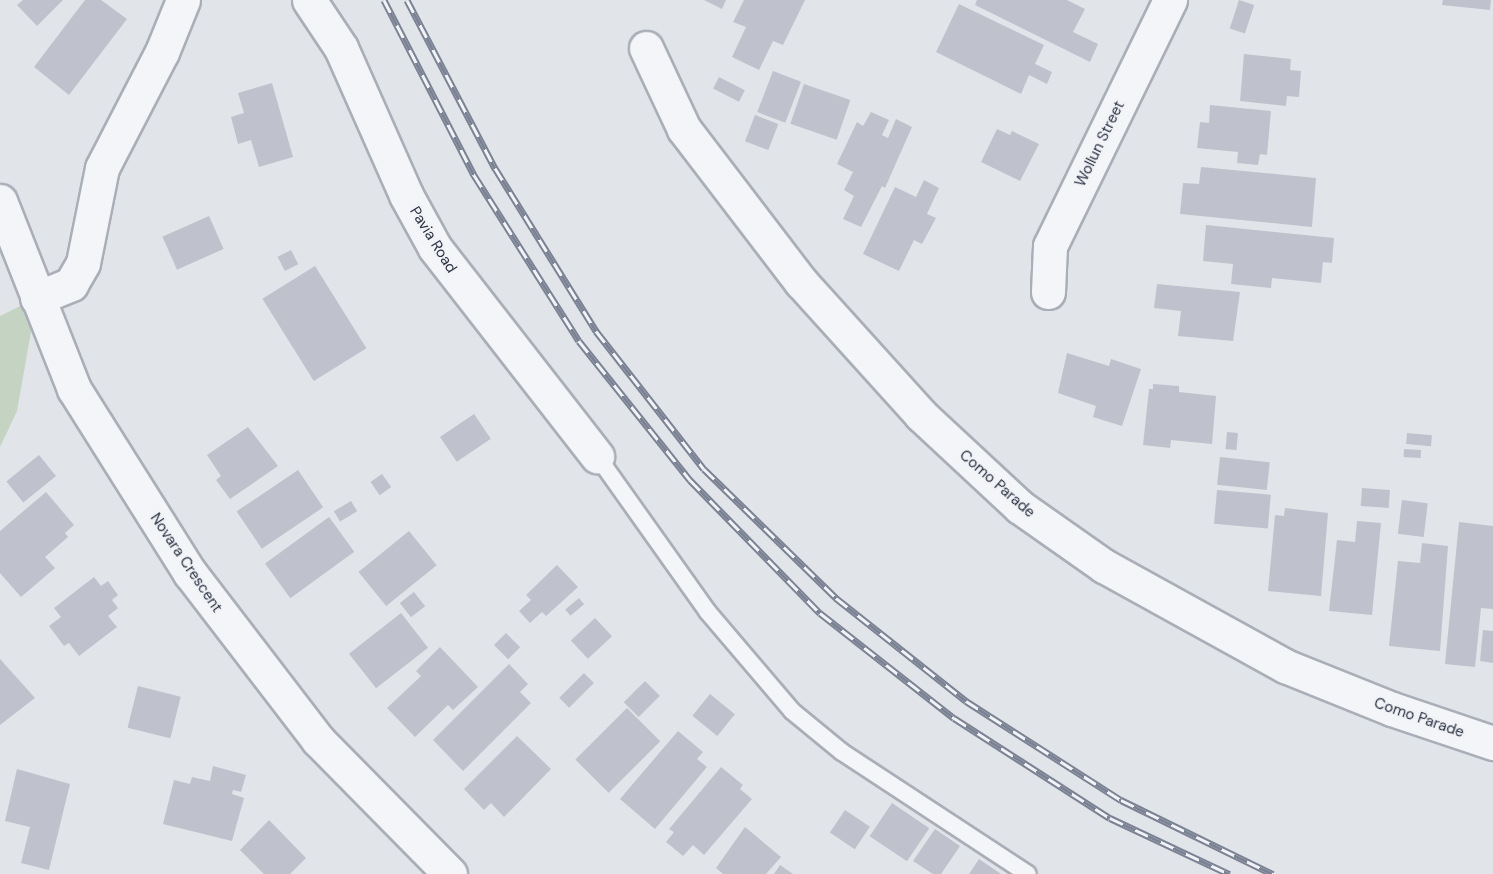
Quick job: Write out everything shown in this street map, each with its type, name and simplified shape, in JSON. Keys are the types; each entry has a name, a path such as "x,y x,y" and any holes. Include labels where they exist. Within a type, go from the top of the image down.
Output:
{"street":[{"path":"37,298 71,284 83,264 102,168 162,52 183,0"},
{"name":"Pavia Road","path":"309,0 341,48 406,195 435,248 597,456"},
{"name":"Wollun Street","path":"1048,292 1050,246 1170,0"},
{"name":"Como Parade","path":"646,48 684,129 801,282 921,415 1020,507 1104,566 1285,666 1392,709 1493,743"},
{"name":"Novara Crescent","path":"0,201 74,389 190,573 318,740 450,874"}],"lane":[{"path":"597,456 707,611 792,711 842,752 1028,874"}],"green space":[{"path":"37,298 17,411 0,447 0,316"}],"building":[{"path":"23,0 63,0 37,26 17,5"},
{"path":"85,0 101,0 127,19 69,95 34,67"},
{"path":"704,0 726,0 722,9"},
{"path":"744,0 805,0 783,45 773,41 759,70 732,57 746,27 733,22"},
{"path":"977,0 1067,0 1085,9 1073,32 1098,44 1090,62 975,5"},
{"path":"1239,0 1254,5 1245,33 1230,29"},
{"path":"1443,0 1491,0 1490,10 1442,5"},
{"path":"959,4 1044,45 1035,64 1052,72 1047,84 1029,75 1021,94 936,52"},
{"path":"1244,54 1291,59 1290,70 1301,71 1299,97 1287,96 1286,106 1240,101"},
{"path":"773,71 801,82 785,123 757,112"},
{"path":"719,77 745,90 739,102 713,89"},
{"path":"272,83 293,157 259,167 251,140 238,144 231,117 244,113 238,93"},
{"path":"804,84 850,100 837,140 790,124"},
{"path":"1210,105 1271,111 1267,155 1260,154 1258,165 1237,163 1238,152 1197,148 1200,122 1209,123"},
{"path":"871,112 889,120 882,135 888,138 896,119 912,127 885,188 882,186 861,227 843,219 854,196 844,190 853,172 837,164 857,122 863,126"},
{"path":"755,115 778,124 768,150 745,141"},
{"path":"997,129 1010,135 1012,131 1039,144 1020,181 981,162"},
{"path":"1201,167 1316,178 1312,227 1180,214 1183,183 1199,184"},
{"path":"924,180 939,188 927,214 936,218 922,244 914,240 899,271 863,254 895,187 916,197"},
{"path":"209,216 224,249 177,270 162,237"},
{"path":"1206,225 1334,238 1332,263 1323,262 1321,283 1272,278 1271,288 1231,284 1233,264 1203,261"},
{"path":"291,250 298,264 285,271 278,257"},
{"path":"315,266 366,348 314,381 262,299"},
{"path":"1157,284 1240,292 1233,341 1178,336 1181,311 1154,308"},
{"path":"1067,353 1109,366 1111,359 1141,369 1122,426 1093,417 1096,406 1058,393"},
{"path":"1153,384 1179,386 1179,392 1216,396 1212,444 1171,440 1170,448 1143,445 1149,389 1153,389"},
{"path":"474,414 491,439 457,462 440,437"},
{"path":"248,427 278,466 230,499 216,480 221,476 207,455"},
{"path":"1227,432 1238,433 1236,450 1226,449"},
{"path":"1407,433 1432,435 1431,446 1406,444"},
{"path":"1404,449 1421,450 1421,458 1404,457"},
{"path":"39,455 56,476 23,502 6,481"},
{"path":"1220,457 1270,462 1267,490 1217,485"},
{"path":"298,470 323,507 262,549 237,511"},
{"path":"382,474 391,487 380,495 371,482"},
{"path":"1362,488 1390,490 1389,508 1361,506"},
{"path":"1217,490 1271,495 1268,529 1214,524"},
{"path":"46,492 74,525 65,533 68,537 45,557 55,568 21,597 0,573 0,531"},
{"path":"1402,500 1428,503 1424,537 1398,534"},
{"path":"351,501 357,511 340,522 334,511"},
{"path":"1285,508 1328,513 1321,596 1268,591 1275,515 1284,516"},
{"path":"329,517 354,552 290,598 265,563"},
{"path":"1357,521 1381,523 1372,615 1329,611 1337,540 1355,542"},
{"path":"1459,522 1493,526 1493,609 1481,608 1475,667 1445,664"},
{"path":"409,531 437,565 386,606 358,572"},
{"path":"1422,543 1448,546 1440,651 1389,646 1398,561 1420,563"},
{"path":"557,565 578,587 546,616 542,612 530,623 519,611 531,600 526,595"},
{"path":"94,577 101,586 108,581 118,595 112,600 118,608 108,616 117,627 79,656 69,643 64,646 49,626 61,617 54,608"},
{"path":"414,592 425,606 411,617 400,603"},
{"path":"579,598 584,604 570,616 565,610"},
{"path":"401,613 428,648 376,688 349,654"},
{"path":"595,618 612,636 588,659 571,641"},
{"path":"1483,630 1493,631 1493,663 1480,661"},
{"path":"506,633 520,647 508,659 494,645"},
{"path":"440,647 478,687 453,710 448,705 415,737 387,708 421,676 416,671"},
{"path":"0,659 35,698 0,725"},
{"path":"509,664 528,684 520,692 531,703 463,771 433,740"},
{"path":"584,673 594,683 569,708 559,698"},
{"path":"645,681 660,696 639,717 624,702"},
{"path":"138,686 181,697 170,738 128,728"},
{"path":"710,694 735,714 717,736 692,716"},
{"path":"627,708 660,741 609,793 575,760"},
{"path":"678,731 703,752 697,759 707,767 655,829 620,799"},
{"path":"517,736 551,769 504,817 491,803 484,810 464,789"},
{"path":"213,766 246,775 241,792 233,790 232,794 244,798 232,841 163,824 174,780 190,784 192,777 210,781"},
{"path":"721,767 743,785 740,789 752,799 704,855 693,845 683,856 666,842 674,832 669,829"},
{"path":"17,769 70,784 49,870 21,863 30,827 5,821"},
{"path":"892,803 929,828 907,861 870,836"},
{"path":"845,810 870,827 855,849 830,832"},
{"path":"269,820 306,858 290,874 264,874 240,850"},
{"path":"745,827 781,857 766,874 723,874 716,868"},
{"path":"935,829 960,846 941,874 933,874 913,861"},
{"path":"979,859 1001,874 969,874"},
{"path":"780,865 793,874 774,874"}],"railway":[{"path":"384,0 474,175 579,341 690,480 820,613 954,718 1110,818 1229,874"},
{"path":"407,0 495,168 596,331 704,469 836,598 966,701 1121,800 1273,874"}]}
